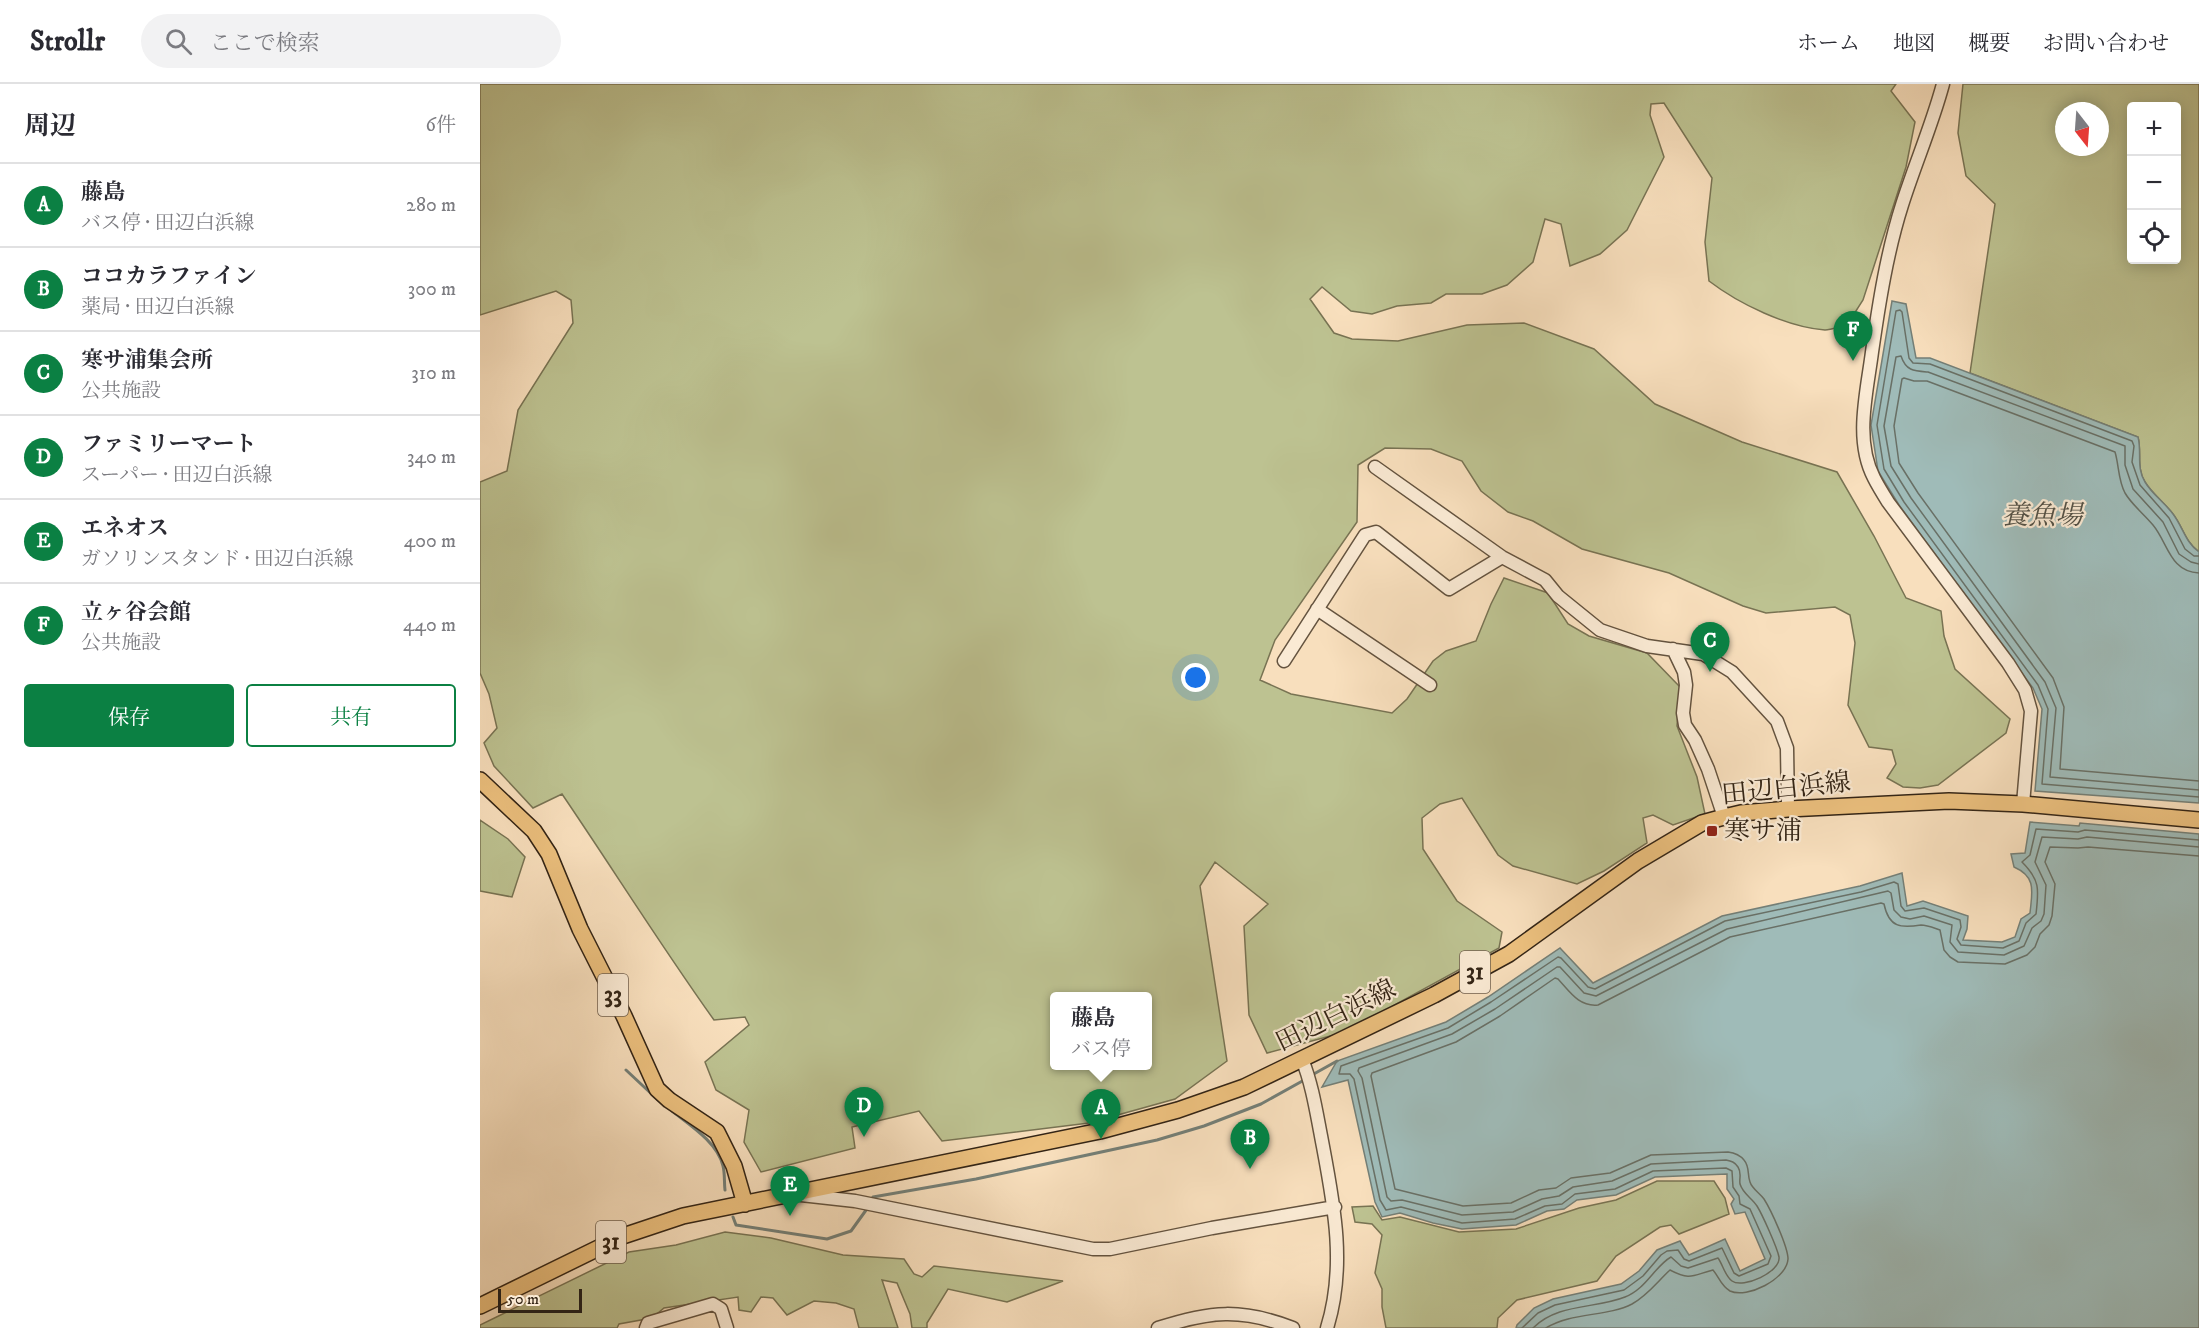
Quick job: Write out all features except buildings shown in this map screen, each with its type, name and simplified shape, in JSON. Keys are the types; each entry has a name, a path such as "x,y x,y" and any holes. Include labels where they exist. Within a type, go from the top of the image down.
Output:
{"main road":[{"name":"33","path":"480,780 534,831 549,854 580,928 657,1089 669,1100 717,1132 734,1166 745,1204"},
{"name":"田辺白浜線","path":"482,1302 623,1236 683,1216 1100,1131 1178,1110 1305,1065 1509,954 1638,861 1702,823 1741,813 1949,801 2023,804 2199,820"}],"street":[{"path":"1944,84 1902,206 1889,256 1879,307 1863,423 1866,450 1873,476 1888,502 2008,663 2025,690 2031,711 2023,804"},
{"path":"1376,467 1502,557 1545,580 1558,596 1600,630 1647,646 1702,654 1732,672 1777,721 1787,748 1788,809"},
{"path":"1284,661 1365,535 1376,532 1449,589 1502,557"},
{"path":"1317,609 1430,685"},
{"path":"1673,648 1684,672 1685,725 1695,740 1708,769 1724,817"},
{"path":"1305,1065 1335,1207 1338,1270 1334,1304 1327,1328"},
{"path":"794,1195 855,1201 1093,1249 1110,1249 1212,1228 1335,1207"},
{"path":"646,1328 648,1323 713,1304 720,1309 727,1328"},
{"path":"1158,1328 1227,1313 1268,1319 1293,1328"}],"green space":[{"path":"480,84 1896,84 1891,91 1915,122 1906,167 1863,300 1847,325 1825,330 1795,324 1749,306 1709,281 1705,242 1712,178 1664,103 1651,104 1650,115 1664,157 1627,230 1600,254 1570,266 1561,224 1545,219 1533,262 1507,285 1482,294 1446,294 1431,303 1397,306 1372,314 1351,311 1322,287 1310,299 1334,333 1352,339 1398,341 1467,325 1524,323 1594,349 1655,404 1742,442 1837,472 1906,598 1941,611 1944,636 1955,669 2010,719 2006,733 1938,785 1920,788 1903,787 1887,778 1896,764 1892,750 1869,747 1848,705 1855,643 1850,615 1835,607 1766,613 1743,606 1669,573 1582,549 1533,521 1508,512 1481,491 1462,461 1431,449 1385,448 1358,465 1357,522 1275,640 1260,680 1291,694 1392,713 1407,699 1433,661 1446,651 1476,641 1504,578 1548,593 1568,624 1589,636 1647,653 1680,687 1677,726 1697,777 1705,814 1673,825 1653,815 1643,818 1647,843 1604,871 1577,884 1513,866 1498,855 1462,798 1440,804 1422,818 1423,849 1457,901 1502,932 1499,948 1345,1032 1267,1053 1249,1015 1244,926 1268,904 1215,862 1200,886 1227,1061 1175,1099 1089,1123 942,1141 919,1111 852,1127 855,1148 761,1172 744,1142 749,1110 716,1090 705,1062 749,1025 745,1017 714,1020 562,794 533,808 494,766 484,743 497,728 489,694 480,673 480,482 507,471 518,410 573,323 571,300 556,291 480,315"},
{"path":"1963,84 2199,84 2199,552 2190,544 2173,514 2151,491 2142,477 2138,437 1970,373 1995,204 1966,176 1958,133"},
{"path":"480,820 508,839 525,857 512,897 480,891"},
{"path":"1657,1181 1714,1181 1725,1198 1729,1214 1679,1234 1671,1225 1660,1227 1616,1256 1597,1281 1517,1300 1498,1318 1497,1328 1386,1328 1382,1307 1382,1289 1375,1273 1382,1235 1372,1224 1355,1222 1352,1207 1373,1206 1382,1220 1400,1217 1459,1232 1516,1229 1579,1208 1616,1200"},
{"path":"725,1232 771,1238 843,1255 904,1259 914,1274 922,1277 934,1266 1063,1281 1007,1302 948,1289 927,1323 927,1328 912,1328 910,1314 897,1283 882,1280 898,1328 859,1328 854,1309 836,1303 814,1301 787,1315 773,1298 761,1297 751,1312 739,1310 738,1297 664,1308 652,1318 619,1324 617,1328 480,1328 480,1325 629,1252 676,1245"}],"water":[{"name":"養魚場","path":"1892,301 1906,304 1916,358 1930,358 2138,437 2142,477 2151,491 2173,514 2190,544 2199,552 2199,803 2035,791 2042,709 2033,688 1899,505 1878,471 1871,425"},
{"path":"2030,822 2079,826 2080,823 2199,834 2199,1328 1516,1328 1534,1308 1553,1299 1621,1284 1639,1271 1657,1250 1680,1241 1689,1255 1725,1239 1740,1271 1765,1259 1745,1212 1735,1214 1731,1204 1734,1199 1727,1189 1727,1174 1655,1177 1616,1195 1577,1200 1564,1209 1547,1211 1516,1225 1462,1229 1400,1213 1382,1217 1375,1202 1348,1080 1322,1087 1337,1061 1446,1022 1488,997 1560,948 1593,983 1722,916 1860,886 1902,873 1907,906 1923,901 1968,916 1963,940 2002,942 2015,937 2021,919 2030,913 2032,892 2030,880 2014,867 2011,854 2025,853"}],"waterway":[{"path":"1312,1075 1337,1061"},
{"path":"626,1070 658,1100"},
{"path":"871,1201 873,1197 976,1179 1157,1140 1204,1126 1261,1104 1306,1079"},
{"path":"672,1111 702,1135 715,1150 723,1166 725,1190"},
{"path":"733,1217 736,1225 827,1239 851,1231 869,1206"}],"place":[{"name":"立ヶ谷会館","path":"1853,361"},
{"name":"寒サ浦集会所","path":"1710,672"},
{"name":"寒サ浦","path":"1712,831"},
{"name":"ファミリーマート","path":"864,1137"},
{"name":"藤島","path":"1101,1139"},
{"name":"ココカラファイン","path":"1250,1169"},
{"name":"エネオス","path":"790,1216"}]}
